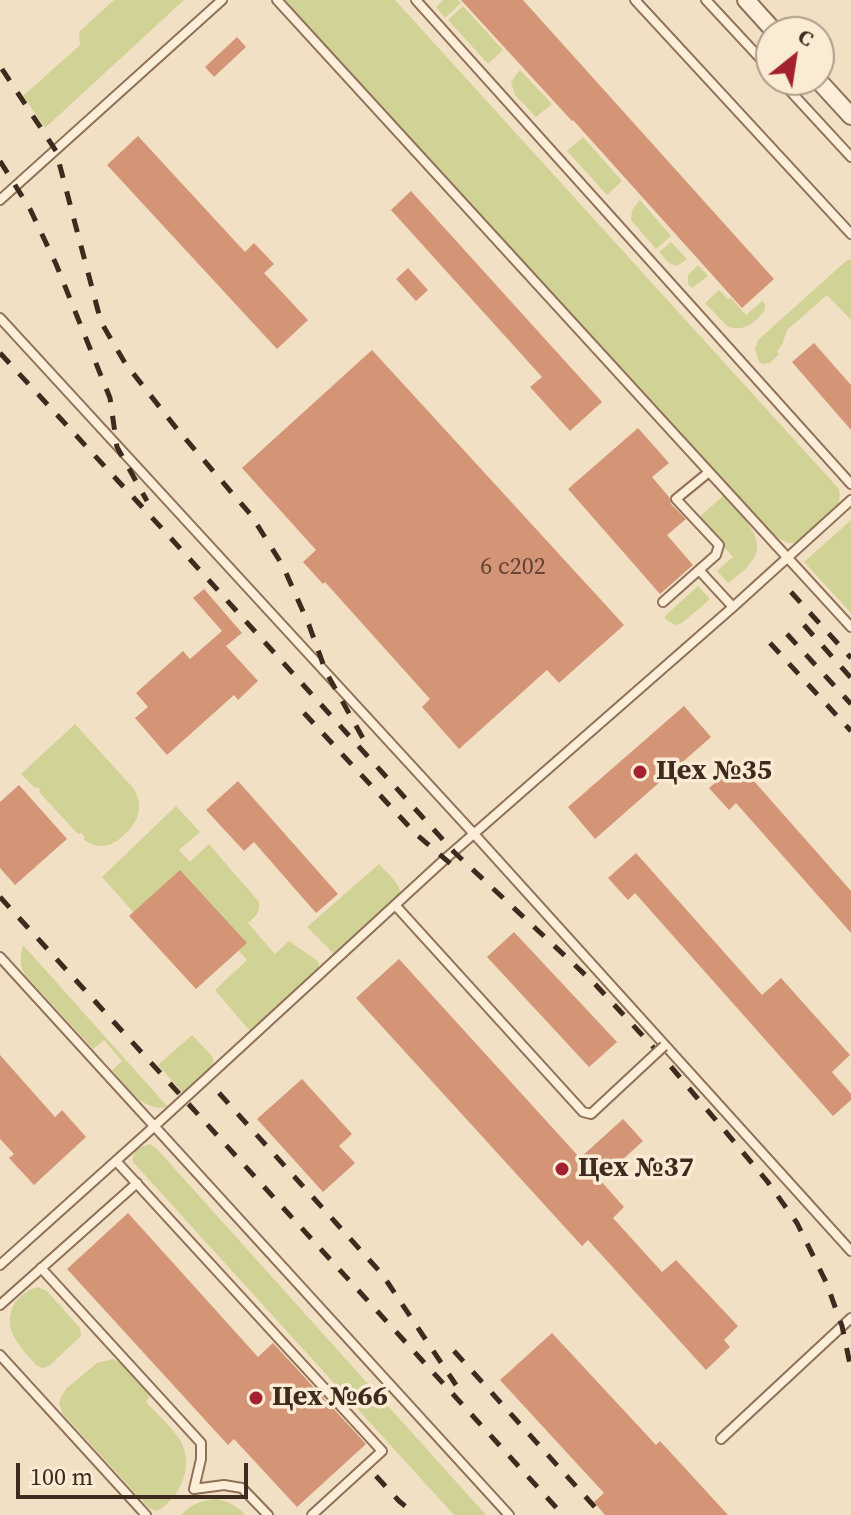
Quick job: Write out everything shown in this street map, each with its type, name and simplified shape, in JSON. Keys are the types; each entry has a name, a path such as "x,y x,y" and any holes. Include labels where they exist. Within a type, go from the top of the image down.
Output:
{"street":[{"path":"746,0 760,16"},
{"path":"833,96 851,116"}],"lane":[{"path":"0,200 222,0"},
{"path":"277,0 851,627"},
{"path":"416,0 851,484"},
{"path":"635,0 851,234"},
{"path":"706,0 755,53"},
{"path":"795,96 851,157"},
{"path":"0,318 475,835 851,1251"},
{"path":"663,602 716,555 719,545 676,499 709,472"},
{"path":"0,1265 395,905 851,500"},
{"path":"699,570 733,607"},
{"path":"395,905 583,1112 591,1114 664,1046"},
{"path":"0,957 509,1515"},
{"path":"116,1161 382,1451 312,1515"},
{"path":"0,1305 137,1183"},
{"path":"41,1268 201,1443 201,1459 194,1489 224,1485 242,1488 268,1515"},
{"path":"721,1439 851,1318"},
{"path":"0,1355 146,1515"}],"green space":[{"path":"114,0 184,0 45,128 23,96 80,45 79,32"},
{"path":"277,0 395,0 839,489 839,503 834,512 798,542 788,543 775,536 654,403 644,399"},
{"path":"443,0 458,0 461,3 445,18 436,7"},
{"path":"463,6 503,50 488,64 448,20"},
{"path":"520,70 552,104 536,117 515,95 511,82"},
{"path":"583,137 622,181 607,195 567,151"},
{"path":"640,200 671,236 656,249 631,220 632,210"},
{"path":"671,242 687,259 677,266 669,263 659,252"},
{"path":"851,259 851,320 827,295 787,330 777,351 779,354 770,363 759,362 755,349 758,340"},
{"path":"698,265 708,276 692,288 688,284 688,275"},
{"path":"719,290 746,315 762,301 765,310 749,325 728,327 705,303"},
{"path":"723,496 750,526 757,543 752,561 728,583 717,571 733,557 698,518"},
{"path":"851,520 851,613 804,562"},
{"path":"698,586 710,599 682,623 676,625 666,620 665,616"},
{"path":"75,724 134,789 139,801 139,811 133,825 119,840 107,845 94,845 83,839 85,837 78,834 39,792 41,790 21,774"},
{"path":"176,806 200,832 179,850 190,862 209,844 259,902 257,914 248,923 275,954 289,941 318,961 316,971 250,1031 215,990 247,960 183,887 143,923 102,877"},
{"path":"379,864 396,882 401,895 338,952 333,953 307,927"},
{"path":"23,945 168,1107 151,1106 136,1097 112,1070 122,1061 104,1040 93,1049 26,976 21,961"},
{"path":"192,1035 213,1057 213,1067 183,1093 158,1065"},
{"path":"150,1144 486,1515 454,1515 133,1162 135,1152"},
{"path":"38,1287 47,1291 80,1328 81,1336 49,1366 42,1368 36,1365 13,1335 10,1319 16,1301"},
{"path":"113,1359 140,1380 149,1397 146,1402 172,1430 184,1449 186,1470 183,1480 173,1498 157,1511 149,1508 63,1414 59,1404 66,1389 97,1363"},
{"path":"217,1499 233,1505 245,1515 181,1515 197,1503"}],"building":[{"path":"461,0 523,0 774,279 742,308"},
{"path":"237,37 246,47 214,77 205,67"},
{"path":"138,136 245,252 254,243 274,264 264,273 308,320 277,349 107,165"},
{"path":"411,191 602,402 570,431 530,387 542,377 391,210"},
{"path":"408,268 428,290 416,301 396,279"},
{"path":"814,343 851,385 851,430 792,362"},
{"path":"372,350 624,625 559,683 547,670 459,749 422,707 430,699 325,582 323,584 303,562 316,550 242,468"},
{"path":"638,428 669,463 652,477 686,519 667,535 693,565 660,594 568,489"},
{"path":"204,589 242,633 226,646 258,681 238,700 234,695 167,755 135,718 148,707 136,693 183,651 190,659 222,631 193,598"},
{"name":"Цех №35","path":"684,706 711,737 595,839 568,807"},
{"path":"738,763 851,891 851,933 736,803 729,810 709,788"},
{"path":"238,781 338,894 316,913 254,842 244,851 206,810"},
{"path":"19,785 67,839 15,885 0,868 0,802"},
{"path":"636,853 762,995 781,978 850,1055 832,1072 851,1094 851,1100 833,1116 635,893 628,900 608,878"},
{"path":"180,870 247,943 196,989 129,916"},
{"path":"514,932 617,1042 589,1067 487,957"},
{"name":"Цех №37","path":"399,959 580,1158 623,1119 643,1141 600,1180 624,1207 613,1218 662,1272 676,1260 738,1326 724,1340 730,1347 706,1370 588,1240 582,1246 356,998"},
{"path":"0,1055 55,1117 62,1110 86,1137 34,1185 9,1158 14,1154 0,1139"},
{"path":"302,1079 352,1134 339,1146 355,1163 323,1192 257,1119"},
{"name":"Цех №66","path":"128,1213 258,1357 273,1343 366,1444 297,1507 234,1439 228,1445 67,1269"},
{"path":"552,1333 656,1445 660,1441 728,1515 605,1515 594,1502 604,1493 500,1380"}],"railway":[{"path":"2,69 56,151 101,322 125,363 251,515 283,566 326,672 365,742"},
{"path":"0,161 30,209 56,264 110,398 117,447 147,501"},
{"path":"0,353 454,852 594,983 667,1062 767,1181 797,1223 826,1282 842,1326 851,1369"},
{"path":"791,592 851,658"},
{"path":"804,625 851,678"},
{"path":"787,634 851,704"},
{"path":"770,643 851,731"},
{"path":"304,713 416,834 459,871"},
{"path":"0,897 563,1515"},
{"path":"219,1093 382,1274 456,1385"},
{"path":"454,1351 602,1515"},
{"path":"376,1476 416,1515"}],"place":[{"name":"Цех №35","path":"640,772"},
{"name":"Цех №37","path":"562,1169"},
{"name":"Цех №66","path":"256,1398"}]}
